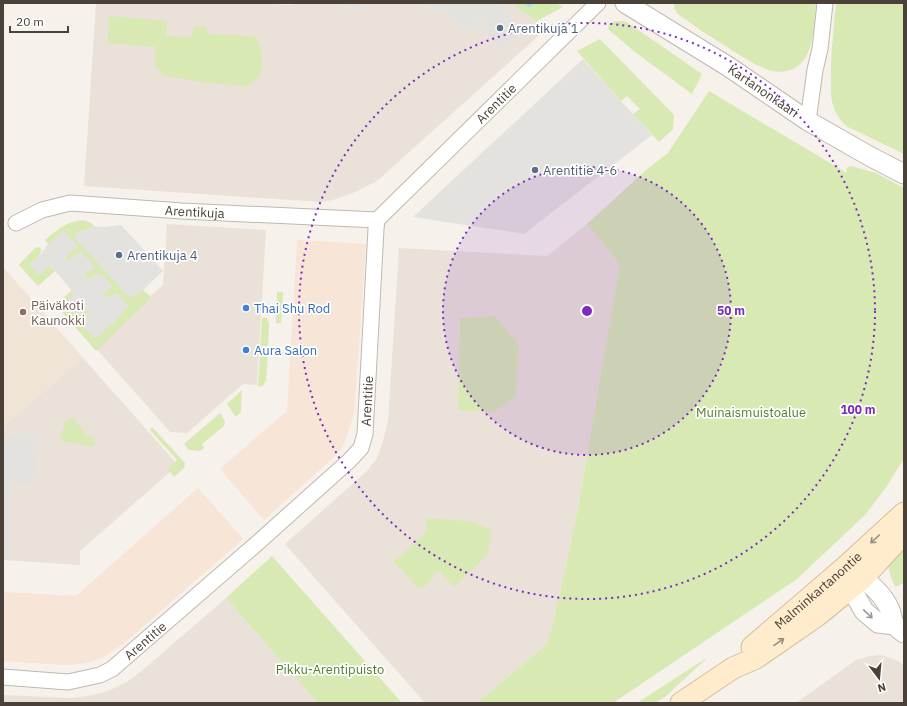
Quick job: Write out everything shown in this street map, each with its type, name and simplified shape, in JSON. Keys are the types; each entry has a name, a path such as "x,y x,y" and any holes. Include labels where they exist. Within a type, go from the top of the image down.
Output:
{"main road":[{"name":"Malminkartanontie","path":"733,668 749,649 844,568 904,513"},
{"name":"Malminkartanontie","path":"681,703 733,668 756,658 818,615 857,583 904,533"}],"street":[{"name":"Arentitie","path":"3,677 68,682 100,675 112,669 266,536 348,462 360,448 365,434 376,229 378,220 598,3"},
{"name":"Kartanonkaari","path":"625,3 729,67 808,121 904,174"},
{"path":"808,121 826,3"},
{"name":"Arentikuja","path":"16,223 42,210 70,203 182,211 378,220"},
{"path":"844,568 857,583 864,611 878,623 899,629"}],"shaded area":[{"path":"96,3 251,3 291,5 293,3 510,3 537,21 546,29 377,181 353,193 333,200 320,202 84,186"},
{"path":"343,3 367,3 357,13"},
{"name":"Arentikuja 1","path":"422,3 502,3 521,35 500,53 481,22 478,23 471,33"},
{"name":"Arentitie 4-6","path":"583,59 652,135 524,234 413,217"},
{"path":"167,224 266,230 257,385 243,384 187,433 170,432 94,346 163,285"},
{"path":"587,224 621,264 577,514 558,602 547,644 477,703 425,703 285,544 367,471 377,458 388,421 399,248 547,256"},
{"name":"Arentikuja 4","path":"121,225 163,271 143,290 131,297 126,294 75,238 76,234 94,226 105,227"},
{"path":"64,231 78,246 65,258 68,261 81,251 95,267 84,275 89,279 98,273 105,277 112,287 102,295 104,298 117,293 128,306 115,321 96,338 82,326 87,317 88,311 85,311 78,318 65,303 74,293 55,271 49,266 39,275 29,265 41,254 48,244"},
{"path":"297,240 366,244 354,414 343,446 335,456 264,520 220,469 287,411"},
{"name":"Päiväkoti Kaunokki","path":"3,267 83,358 3,427"},
{"path":"83,358 178,465 80,551 80,565 3,560 3,427"},
{"path":"38,432 35,484 10,484 9,550 8,560 3,560 3,437"},
{"path":"198,488 243,539 123,644 103,657 91,662 63,665 3,661 4,592 76,596"},
{"path":"226,598 318,703 3,703 3,695 72,698 108,691 127,682 144,669"},
{"path":"881,655 894,659 904,665 904,703 796,703 856,660"}],"green space":[{"path":"510,3 556,3 563,7 537,21"},
{"path":"674,3 816,3 811,45 804,60 798,66 778,72 765,69 698,29 678,14"},
{"path":"836,3 904,3 904,154 848,127 835,111 832,101 831,86"},
{"path":"110,16 167,21 166,36 191,37 194,26 206,27 208,34 256,37 262,53 262,69 259,77 247,86 209,83 166,76 154,65 156,47 107,43"},
{"path":"625,21 702,74 692,94 635,52 608,29 609,23"},
{"path":"600,39 674,115 673,129 659,142 633,114 640,109 627,96 621,101 577,51"},
{"name":"Muinaismuistoalue","path":"709,91 847,173 846,168 851,166 876,173 904,188 904,458 889,483 866,514 797,579 613,703 477,703 547,644 558,602 577,514 620,264 587,224 646,170 668,153"},
{"path":"83,220 94,226 76,234 136,295 143,290 151,298 96,351 56,305 72,290 85,311 88,311 87,317 82,326 115,321 128,305 112,296 104,298 84,275 81,251 68,261 65,258 64,231 48,244 45,240 58,229 67,224"},
{"path":"40,247 41,252 36,258 55,271 38,286 19,265 35,248"},
{"path":"277,292 283,292 281,323 276,323"},
{"path":"495,316 519,345 516,396 494,412 458,410 460,318"},
{"path":"262,318 267,318 269,323 268,349 260,348"},
{"path":"260,354 268,354 266,381 263,386 258,387"},
{"path":"242,390 241,412 236,417 227,404"},
{"path":"220,413 225,421 224,426 202,444 204,448 200,451 189,450 184,444"},
{"path":"73,418 86,434 95,440 94,447 60,440 65,421"},
{"path":"152,427 185,463 184,468 174,477 168,469 177,460 150,430"},
{"path":"426,518 467,521 491,529 488,554 454,587 438,570 424,587 417,587 394,561 426,533"},
{"path":"904,548 904,583 895,587 888,566"},
{"name":"Pikku-Arentipuisto","path":"272,556 402,703 318,703 226,598"},
{"path":"708,657 666,696 655,703 637,703"}],"place":[{"name":"Arentikuja 1","path":"500,28"},
{"name":"Arentitie 4-6","path":"535,170"},
{"name":"Arentikuja 4","path":"119,255"},
{"name":"Thai Shu Rod","path":"246,308"},
{"name":"Päiväkoti Kaunokki","path":"23,312"},
{"name":"Aura Salon","path":"246,350"}]}
